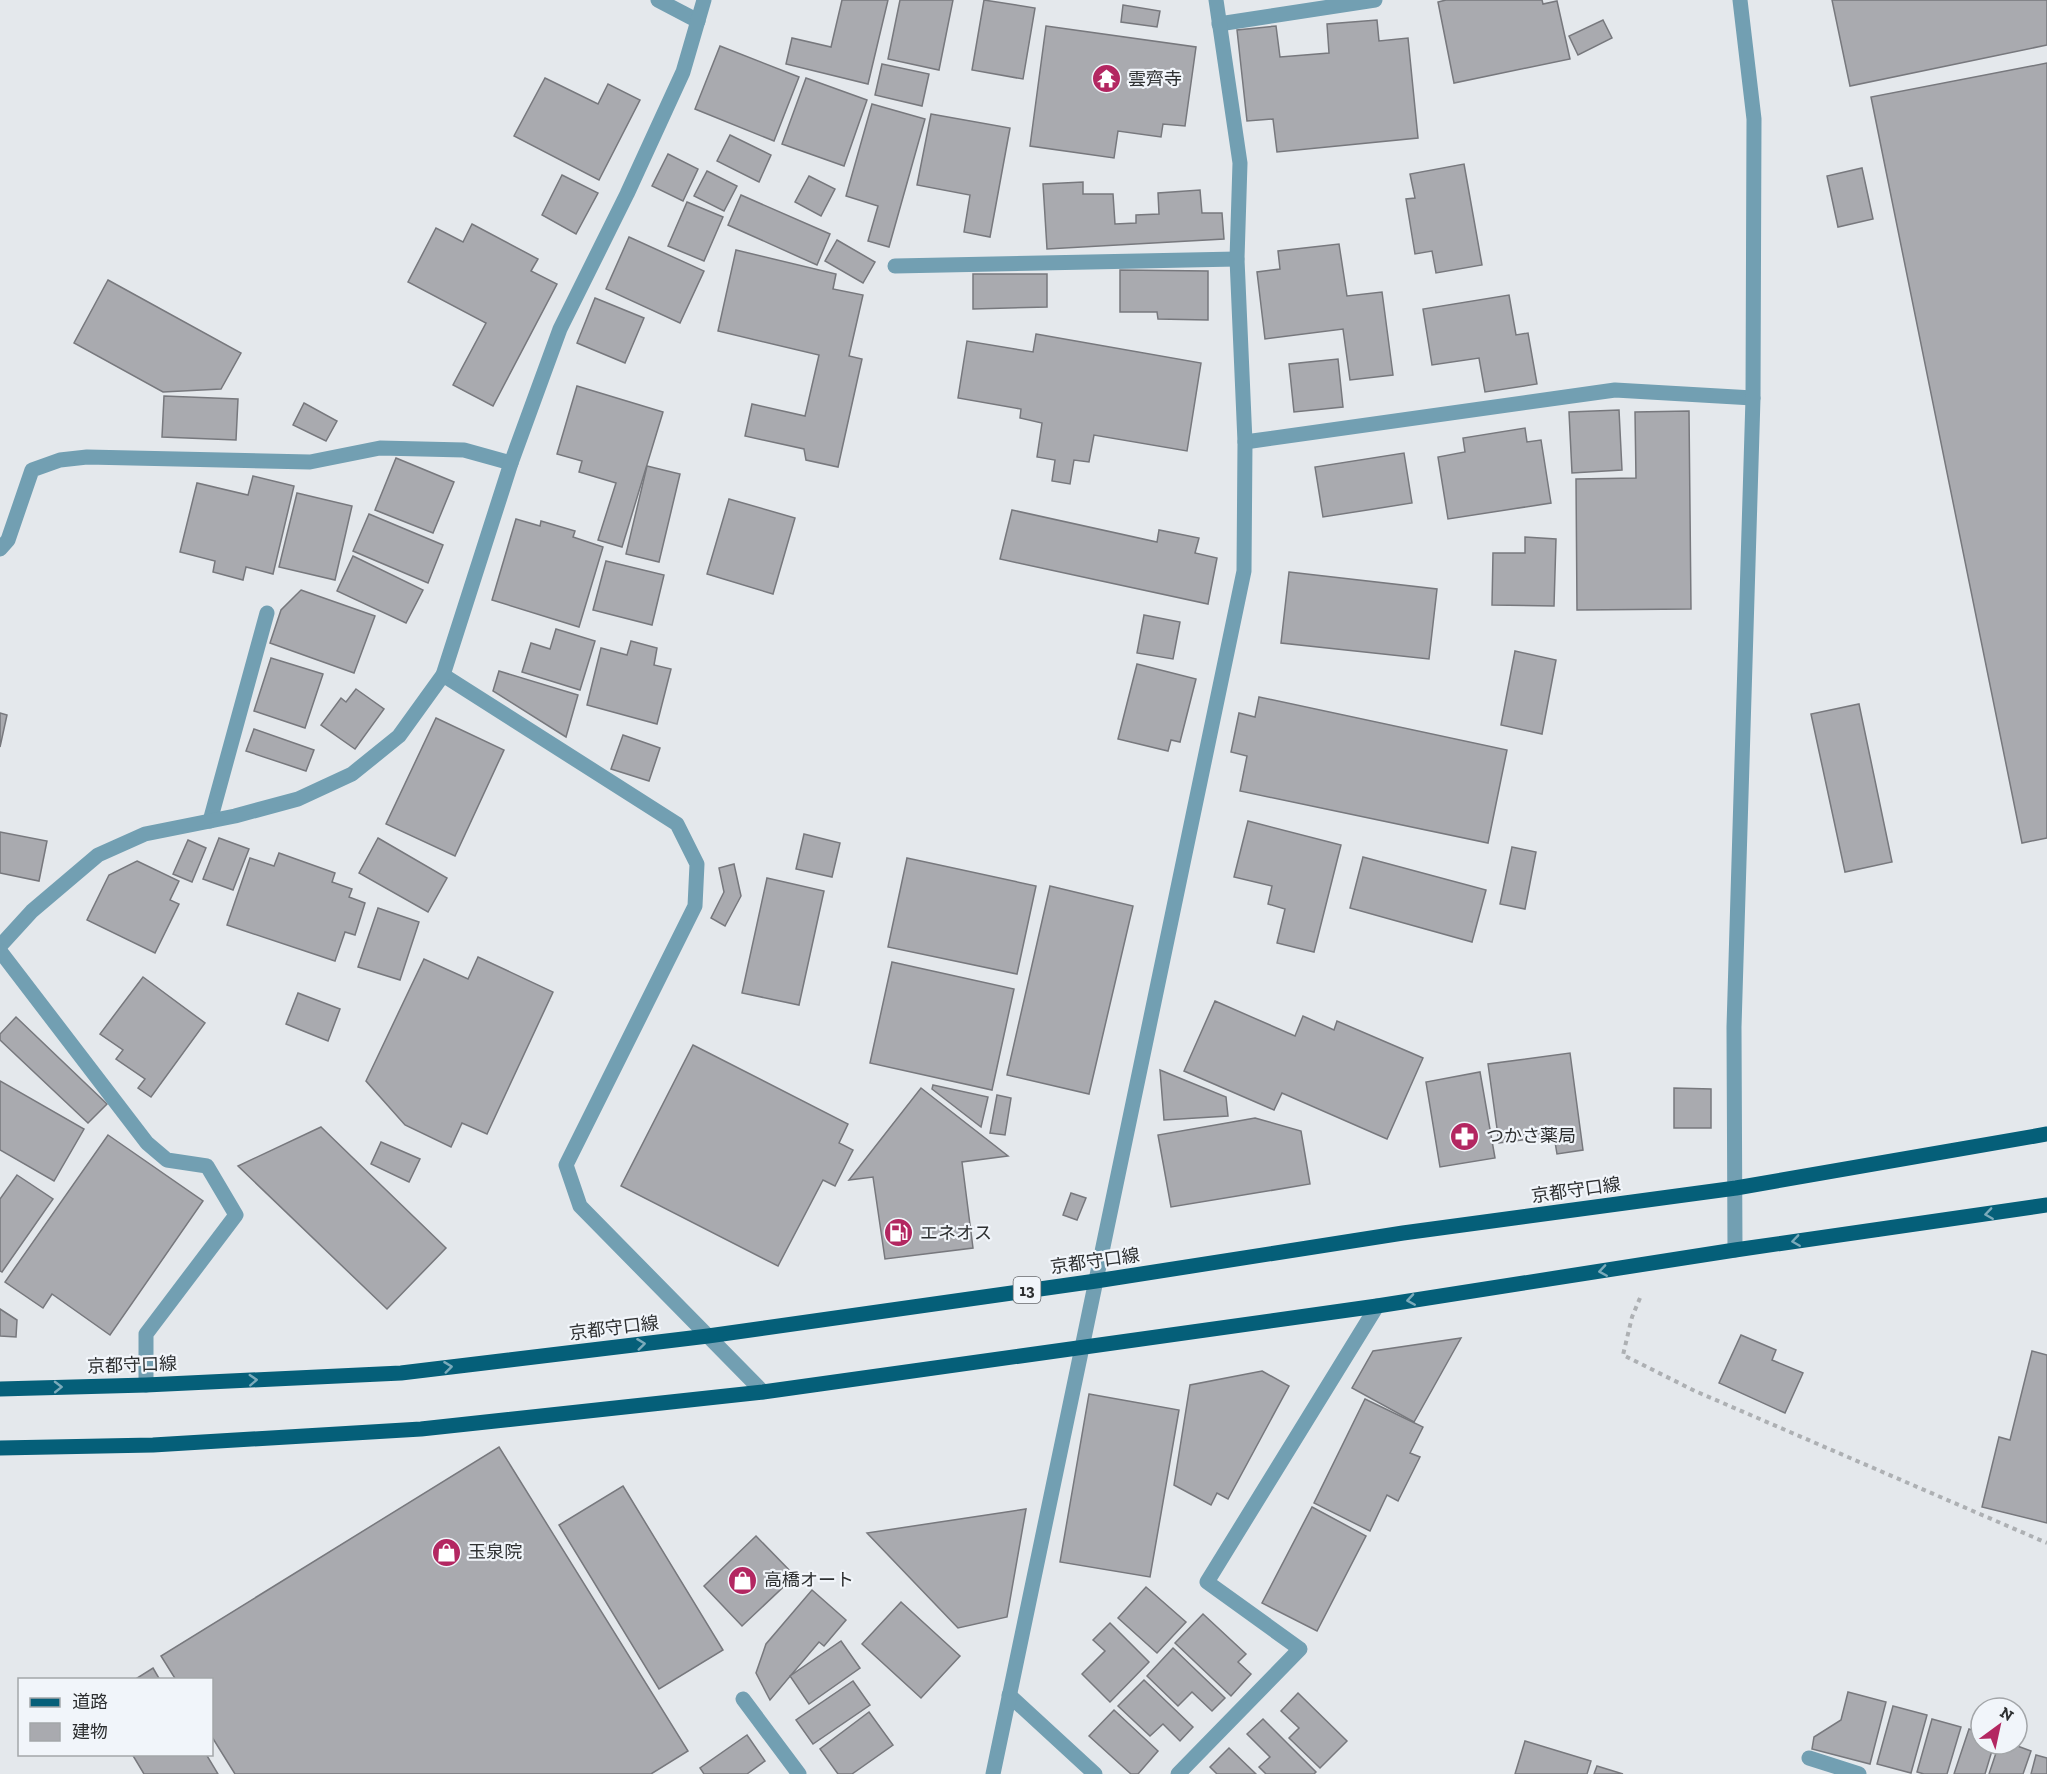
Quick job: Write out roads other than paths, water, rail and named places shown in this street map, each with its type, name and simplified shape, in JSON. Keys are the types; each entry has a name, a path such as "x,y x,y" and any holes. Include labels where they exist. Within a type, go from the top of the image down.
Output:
{"main road":[{"name":"京都守口線","path":"0,1389 146,1385 401,1373 708,1336 1096,1281 1403,1233 1736,1188 2047,1134"},
{"path":"0,1448 153,1445 422,1429 763,1392 1377,1306 1735,1250 2047,1205"}],"street":[{"path":"657,0 698,21"},
{"path":"0,946 32,911 98,855 145,834 298,800 351,774 399,736 443,675 512,464 560,329 627,194 682,72 704,0"},
{"path":"993,1774 1244,571 1245,442 1237,259 1240,163 1216,0"},
{"path":"1219,24 1375,0"},
{"path":"1735,1250 1734,1027 1753,398 1754,119 1740,0"},
{"path":"895,266 1237,259"},
{"path":"1245,442 1615,390 1753,398"},
{"path":"0,549 8,540 32,470 60,460 87,457 310,462 381,448 464,450 512,464"},
{"path":"210,821 267,613"},
{"path":"443,675 677,824 697,864 694,906 566,1165 580,1206 763,1392"},
{"path":"0,951 147,1143 167,1160 207,1166 236,1215 146,1334 146,1385"},
{"path":"1178,1774 1300,1649 1207,1582 1377,1306"},
{"path":"1009,1695 1095,1774"},
{"path":"743,1699 799,1774"},
{"path":"1809,1758 1859,1774"}],"place":[{"name":"雲齊寺","path":"1107,79"},
{"name":"つかさ薬局","path":"1465,1136"},
{"name":"エネオス","path":"899,1233"},
{"name":"玉泉院","path":"447,1552"},
{"name":"高橋オート","path":"743,1580"}]}
